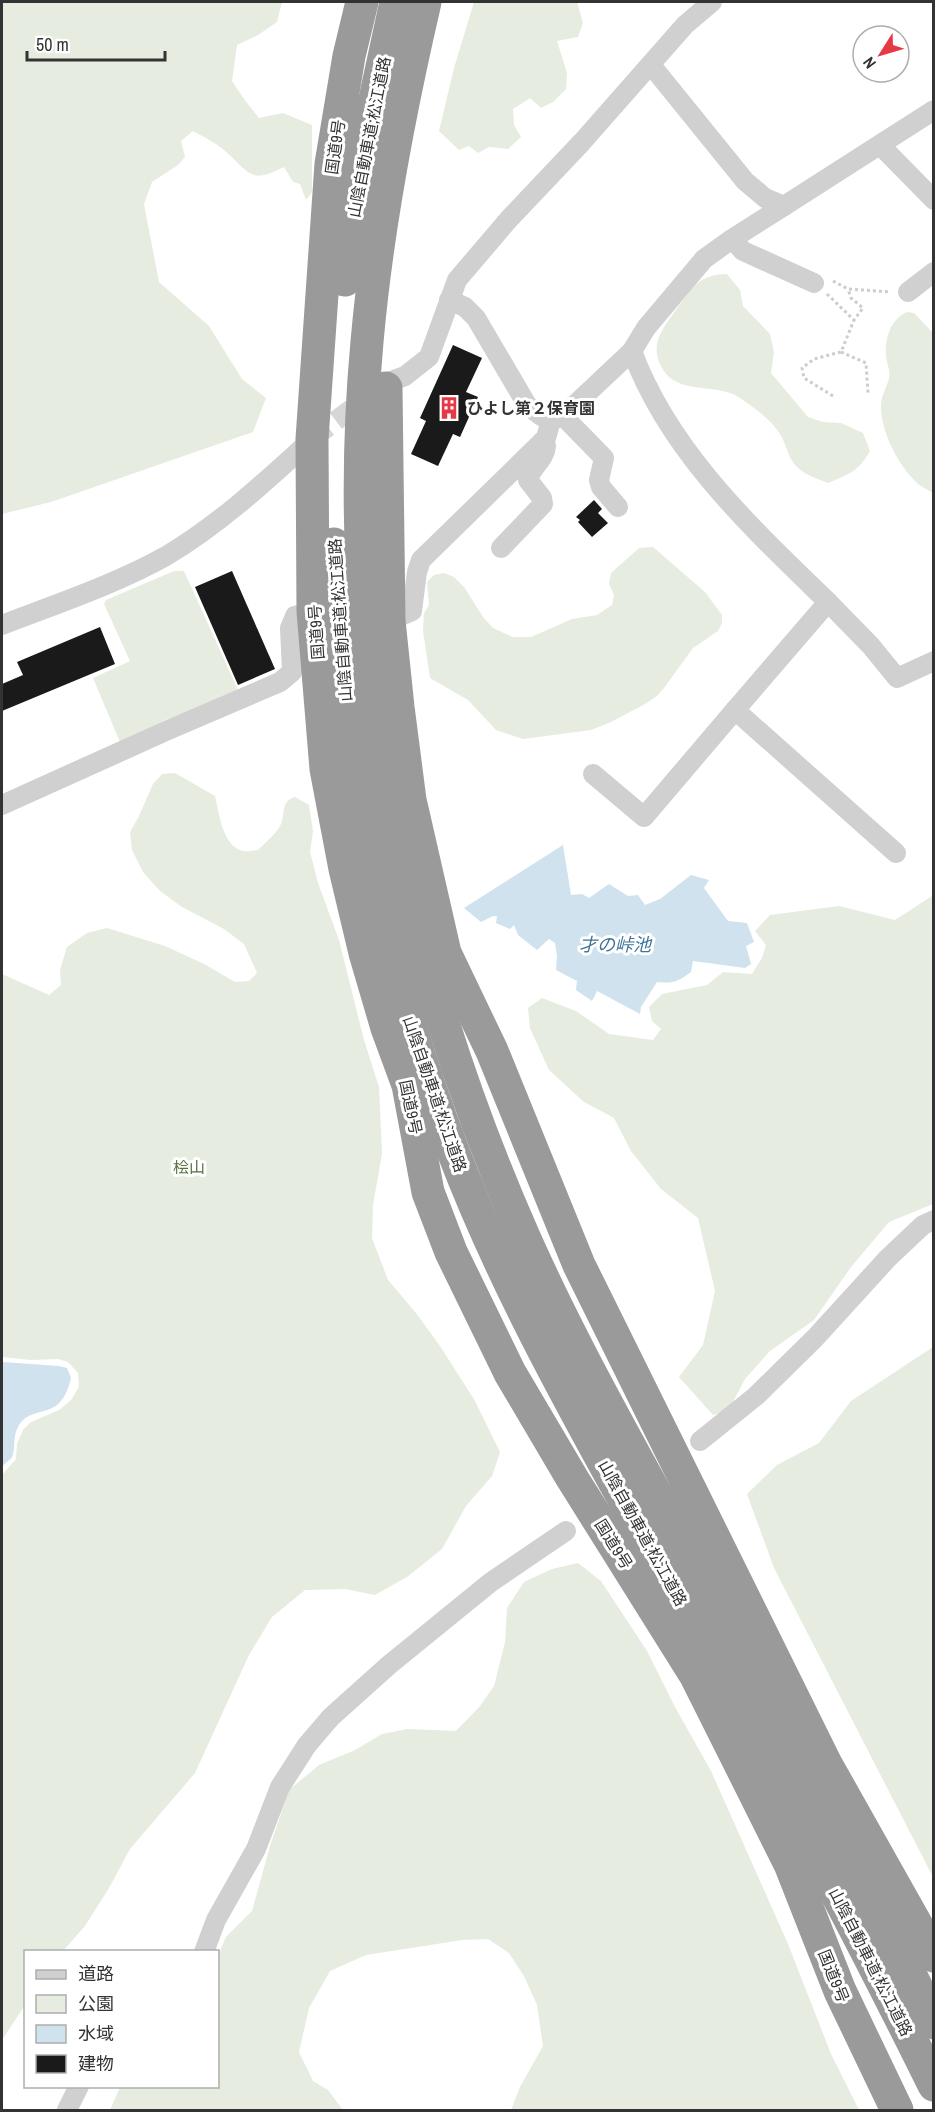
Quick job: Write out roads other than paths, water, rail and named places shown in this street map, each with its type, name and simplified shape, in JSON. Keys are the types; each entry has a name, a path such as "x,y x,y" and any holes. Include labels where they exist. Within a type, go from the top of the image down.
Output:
{"highway":[{"name":"国道9号","path":"362,2 349,56 331,164 312,439 313,610 326,769 345,869 368,964 387,1028 408,1084 428,1192 451,1252 510,1373 572,1478 696,1676 790,1864 840,1992 897,2110"},
{"name":"山陰自動車道;松江道路","path":"396,2 364,150 349,244 338,340 333,438 334,536 339,633 349,732 365,841 389,949 418,1051 453,1151 496,1255 548,1360 904,1960 933,2023"},
{"name":"山陰自動車道;松江道路","path":"425,2 392,160 377,253 366,344 362,435 362,534 366,631 376,728 392,831 418,938 448,1039 482,1137 525,1239 575,1344 758,1712"},
{"path":"448,2 427,95 403,225 386,383 389,621 410,800 445,953 511,1144 596,1348 651,1465 758,1712"},
{"path":"445,953 492,1051 584,1276 826,1764 904,1960 933,2012"},
{"path":"408,1084 449,1198 518,1350 602,1492 758,1712"},
{"name":"山陰自動車道;松江道路","path":"904,1960 933,2085"},
{"path":"904,1960 933,2103"}],"street":[{"path":"386,383 405,376 429,357 457,280 651,66 685,25 712,2"},
{"path":"651,66 746,181 765,198 784,207"},
{"path":"389,621 412,611 417,572 421,560 553,425 632,351 646,328 705,259 732,239 933,110"},
{"path":"880,145 933,200"},
{"path":"732,239 743,251 821,280"},
{"path":"908,292 933,272"},
{"path":"449,300 471,311 527,405 604,458 599,480 601,487 618,507"},
{"path":"632,351 645,382 673,430 715,486 871,646 897,678 933,661"},
{"path":"501,548 543,504 542,498 528,480 545,452 553,425"},
{"path":"2,625 102,585 165,556 220,520 312,439"},
{"path":"593,774 645,817 828,602"},
{"path":"2,805 166,730 280,682 292,672 290,628 295,616 313,610"},
{"path":"735,710 896,853"},
{"path":"700,1441 756,1396 815,1338 888,1258 923,1225 933,1220"},
{"path":"205,1950 216,1920 256,1850 280,1787 307,1745 331,1717 389,1665 491,1582 566,1531"},
{"path":"67,2110 79,2088"}],"water":[{"name":"才の峠池","path":"563,845 571,895 582,894 589,898 609,884 628,896 638,895 645,905 660,899 691,875 709,880 704,888 728,921 747,923 754,942 746,946 751,964 745,968 693,961 691,972 683,978 667,983 657,982 641,1007 640,1014 597,991 592,1001 576,990 577,981 556,970 555,943 549,939 537,950 518,935 514,925 510,929 496,923 497,916 481,922 464,908"},
{"path":"2,1362 59,1366 67,1368 71,1378 60,1402 47,1410 32,1414 19,1425 12,1457 2,1467"}],"tunnel":[{"path":"312,439 367,397"}],"place":[{"name":"ひよし第２保育園","path":"449,408"}],"park label":[{"name":"桧山","path":"189,1167"}]}
